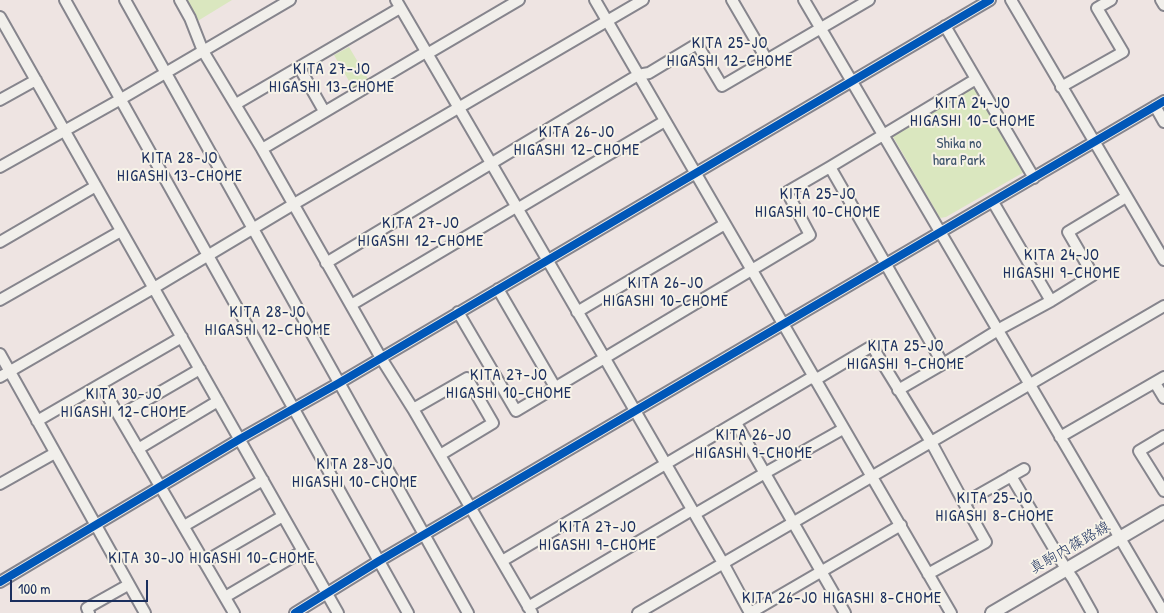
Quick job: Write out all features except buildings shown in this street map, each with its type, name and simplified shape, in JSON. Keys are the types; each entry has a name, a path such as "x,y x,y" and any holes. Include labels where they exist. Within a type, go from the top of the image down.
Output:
{"main road":[{"name":"真駒内篠路線","path":"992,613 1164,512"}],"street":[{"path":"65,0 408,613"},
{"path":"125,0 468,613"},
{"path":"180,0 190,18 203,51 236,104 381,358 413,409 530,610 693,512 843,429"},
{"path":"0,167 290,0"},
{"path":"262,149 324,111 519,0"},
{"path":"595,0 951,613"},
{"path":"0,377 643,0"},
{"path":"732,0 767,60"},
{"path":"804,0 1164,613"},
{"path":"326,263 638,75 649,73 698,44 722,86 869,0"},
{"path":"0,582 160,486 339,383 990,0"},
{"path":"1010,0 1164,260"},
{"path":"1061,87 1123,52 1097,8 1112,0"},
{"path":"1161,0 1164,4"},
{"path":"236,104 299,67 398,4 604,357 750,613 901,525"},
{"path":"0,17 5,35 36,80 338,613"},
{"path":"945,26 1034,178"},
{"path":"299,67 324,111"},
{"path":"458,312 516,410 810,235 787,192 976,79"},
{"path":"0,100 36,80"},
{"path":"295,613 424,535 1164,101"},
{"path":"1154,106 1164,122"},
{"path":"351,305 665,121"},
{"path":"830,167 943,364"},
{"path":"0,242 96,186"},
{"path":"898,390 1092,275 1068,232 1126,197"},
{"path":"993,202 1051,301"},
{"path":"577,312 725,224"},
{"path":"0,300 122,231"},
{"path":"498,289 555,387"},
{"path":"638,613 1164,306"},
{"path":"37,421 182,337"},
{"path":"502,561 665,464 872,346 931,442 986,542 928,574"},
{"path":"0,354 145,613"},
{"path":"120,416 200,369"},
{"path":"413,409 467,378 493,424 440,455"},
{"path":"1060,437 1160,380 1164,398"},
{"path":"101,385 234,613"},
{"path":"138,449 218,401"},
{"path":"736,424 845,613"},
{"path":"1164,436 1139,451 1164,491"},
{"path":"0,484 55,453"},
{"path":"964,503 1024,469"},
{"path":"1011,476 1066,569 1074,579 1092,613"},
{"path":"184,526 262,480"},
{"path":"204,562 283,516"},
{"path":"225,598 303,551"},
{"path":"89,613 86,608 128,585"}],"green space":[{"path":"184,0 232,0 196,22"},
{"path":"349,47 368,79 353,88 334,55"},
{"name":"Shika no hara Park","path":"972,86 976,86 1026,171 946,217 940,218 892,135"}],"cycle path":[{"path":"0,582 240,439 339,383 990,0"},
{"path":"295,613 379,561 1164,101"}],"district":[{"name":"KITA 25-JO HIGASHI 12-CHOME","path":"730,53"},
{"name":"KITA 27-JO HIGASHI 13-CHOME","path":"332,79"},
{"name":"KITA 24-JO HIGASHI 10-CHOME","path":"973,113"},
{"name":"KITA 26-JO HIGASHI 12-CHOME","path":"577,142"},
{"name":"KITA 28-JO HIGASHI 13-CHOME","path":"180,168"},
{"name":"KITA 25-JO HIGASHI 10-CHOME","path":"818,204"},
{"name":"KITA 27-JO HIGASHI 12-CHOME","path":"421,233"},
{"name":"KITA 24-JO HIGASHI 9-CHOME","path":"1062,265"},
{"name":"KITA 26-JO HIGASHI 10-CHOME","path":"666,293"},
{"name":"KITA 28-JO HIGASHI 12-CHOME","path":"268,322"},
{"name":"KITA 25-JO HIGASHI 9-CHOME","path":"906,356"},
{"name":"KITA 27-JO HIGASHI 10-CHOME","path":"509,385"},
{"name":"KITA 30-JO HIGASHI 12-CHOME","path":"124,404"},
{"name":"KITA 26-JO HIGASHI 9-CHOME","path":"754,445"},
{"name":"KITA 28-JO HIGASHI 10-CHOME","path":"355,474"},
{"name":"KITA 25-JO HIGASHI 8-CHOME","path":"995,508"},
{"name":"KITA 27-JO HIGASHI 9-CHOME","path":"598,537"},
{"name":"KITA 30-JO HIGASHI 10-CHOME","path":"212,559"},
{"name":"KITA 26-JO HIGASHI 8-CHOME","path":"842,599"}]}
